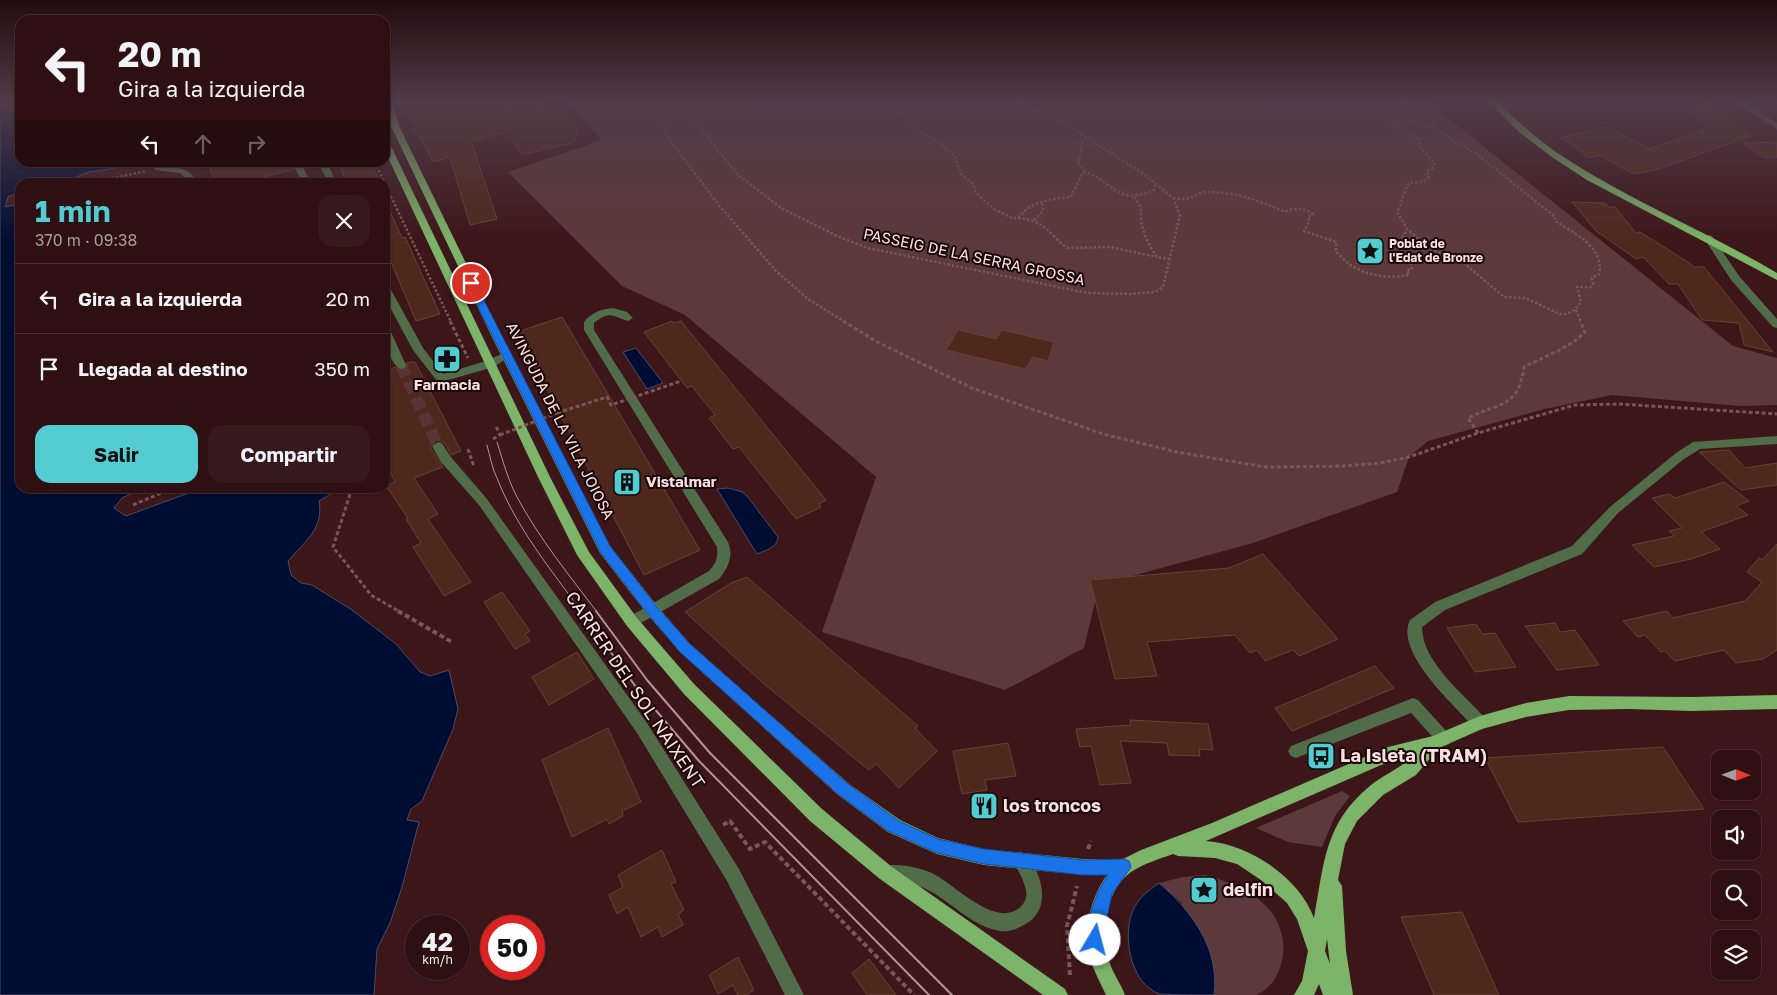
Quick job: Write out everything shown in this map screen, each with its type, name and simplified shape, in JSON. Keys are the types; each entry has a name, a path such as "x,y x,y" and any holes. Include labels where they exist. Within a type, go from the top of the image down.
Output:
{"main road":[{"name":"AVINGUDA DE LA VILA JOIOSA","path":"406,148 506,355 605,549 652,611 685,648 843,789 894,826 937,846 984,857 1083,867 1124,867"},
{"path":"1545,148 1584,174 1709,238 1777,277"},
{"path":"390,153 490,364 584,555 632,622 689,689 816,815 886,873 1059,995"},
{"path":"1116,995 1102,968 1095,940 1099,913 1106,890 1124,867 1141,858 1299,794 1393,752 1439,741 1480,723 1526,710 1569,703 1691,704 1777,702"},
{"path":"1303,995 1310,985 1332,864 1338,842 1351,815 1377,790 1410,770 1439,741"},
{"path":"1168,848 1193,847 1215,850 1241,858 1267,874 1293,897 1304,915 1332,995"},
{"path":"1332,864 1337,950 1344,995"}],"street":[{"path":"163,167 169,172 186,171 192,178"},
{"path":"1709,238 1735,278 1777,325"},
{"path":"390,297 418,350 440,378 490,364 506,355"},
{"path":"628,318 621,313 608,310 598,314 589,322 590,330 723,546 725,555 722,567 714,575 632,622"},
{"path":"390,341 401,365"},
{"path":"1480,723 1425,662 1415,640 1415,624 1440,606 1576,550 1614,510 1680,456 1697,446 1777,440"},
{"name":"CARRER DEL SOL NAIXENT","path":"438,446 445,459 483,502 642,728 733,875 795,995"},
{"path":"1296,751 1413,705 1439,741"},
{"path":"886,873 926,879 983,917 1002,923 1018,920 1032,909 1036,893 1031,876 1021,860"}],"path":[{"name":"PASSEIG DE LA SERRA GROSSA","path":"676,148 717,203 776,271 808,299 879,343 972,388 1102,434 1177,452 1265,467 1343,466 1380,463 1409,457 1478,433 1575,405 1619,404 1777,416"},
{"name":"PASSEIG DE LA SERRA GROSSA","path":"715,148 737,174 781,208 836,236 868,248 1087,293 1100,294 1155,292 1162,287 1169,259"},
{"path":"946,148 955,157 961,174 973,184 976,193 994,209 1012,218 1034,220 1042,224 1045,231 1057,238 1062,245 1068,248 1110,247 1169,259 1180,215 1173,198 1141,172 1104,148"},
{"path":"1082,148 1078,162 1085,172 1093,174 1119,194 1134,197 1143,196 1154,190 1156,184"},
{"path":"1421,148 1435,163 1432,169 1427,172 1429,177 1427,179 1418,183 1410,182 1404,190 1400,201 1401,206 1397,212 1407,229 1416,239 1429,248 1458,258 1505,297 1524,298 1549,311 1564,315 1576,310 1581,302 1577,288 1591,287 1593,284 1592,278 1599,276 1601,263 1597,253 1555,221 1555,217 1467,148"},
{"path":"110,178 152,167"},
{"path":"1018,218 1023,210 1042,201 1071,197 1082,174 1085,172"},
{"path":"1173,198 1184,200 1204,192 1232,194 1249,197 1285,212 1292,208 1307,209 1312,214 1308,217 1310,222 1304,228 1304,231 1336,242 1336,252 1351,265 1374,275 1389,278 1408,275 1407,270 1412,269 1410,262 1413,260 1412,255 1402,238 1407,229"},
{"path":"390,194 473,369"},
{"path":"1134,197 1140,207 1140,216 1150,248 1157,257"},
{"path":"1034,220 1044,211 1042,201"},
{"path":"1478,433 1468,418 1488,408 1512,401 1520,390 1524,367 1539,358 1559,351 1580,338 1585,332 1576,310"},
{"path":"493,439 557,413 607,397 611,405 682,381"},
{"path":"496,426 500,435"},
{"path":"133,505 161,493"},
{"path":"350,493 333,547 371,596 452,642"},
{"path":"730,821 750,849 765,842 914,995"},
{"path":"1087,851 1091,841"},
{"path":"1070,975 1067,926 1076,886"}],"shaded area":[{"path":"577,148 1486,148 1733,346 1777,358 1777,405 1740,406 1612,395 1545,409 1428,441 1409,457 1397,492 1253,543 1099,585 1084,648 1005,690 822,632 876,477 685,315 622,286 508,172"},
{"path":"1342,791 1350,796 1335,816 1322,847 1288,842 1256,828"},
{"path":"1205,875 1245,890 1266,906 1278,924 1283,944 1281,964 1272,983 1256,995 1214,995 1215,986 1181,902 1159,883 1183,877"}],"water":[{"path":"0,148 15,148 15,167 123,167 89,172 74,178 15,178 15,194 8,197 5,207 15,205 15,493 133,493 122,498 114,508 126,516 188,493 333,493 319,501 320,511 316,527 307,541 288,561 291,575 301,583 312,585 352,610 396,644 420,672 430,676 449,670 458,709 453,729 422,801 411,809 407,820 419,822 402,887 390,923 377,949 374,995 0,995"},
{"path":"636,348 663,383 647,389 623,352"},
{"path":"728,488 742,492 747,496 778,537 776,544 757,554 717,489"},
{"path":"1159,883 1182,906 1201,932 1213,962 1215,978 1214,995 1160,994 1150,989 1135,970 1131,958 1128,933 1133,910 1148,891"}],"building":[{"path":"426,148 473,148 497,219 470,225 450,157 433,162"},
{"path":"518,148 549,148 522,155"},
{"path":"1577,148 1648,148 1716,148 1656,170 1633,174 1600,155 1588,158"},
{"path":"1751,148 1777,148 1777,157 1764,158"},
{"path":"209,167 293,167 294,169 261,178 213,178"},
{"path":"340,167 373,167 378,178 344,178"},
{"path":"1572,202 1605,203 1609,207 1615,207 1636,233 1640,232 1694,267 1704,267 1773,352 1744,345 1739,323 1702,320 1678,284 1669,284 1643,257 1636,259 1596,231"},
{"path":"390,211 402,238 405,237 440,314 416,321 390,260"},
{"name":"Vistalmar","path":"562,317 700,550 644,575 517,332"},
{"name":"Vistalmar","path":"672,321 673,323 681,321 826,500 819,504 821,507 796,519 739,447 733,449 709,418 715,415 692,386 687,388 644,332"},
{"path":"958,330 996,339 1002,330 1054,342 1048,361 1033,357 1025,369 946,350"},
{"path":"415,362 461,451 451,455 444,442 437,440 430,447 443,467 414,478 438,514 428,519 471,582 444,596 413,547 421,543 406,519 408,518 390,492 390,484 395,482 390,471 390,369 395,367 400,371 405,370 407,363"},
{"path":"1729,450 1745,468 1777,463 1777,485 1741,490 1699,452"},
{"path":"1724,482 1749,501 1736,506 1748,515 1701,532 1720,549 1691,559 1654,567 1632,545 1674,536 1669,531 1682,528 1652,498 1670,494 1675,498"},
{"path":"1777,544 1777,650 1763,659 1736,663 1724,650 1675,661 1665,651 1661,652 1645,635 1638,637 1623,621 1667,611 1673,618 1745,601 1762,582 1747,572 1759,558 1762,560"},
{"path":"1263,554 1338,639 1299,656 1293,650 1265,661 1257,650 1250,653 1235,635 1147,642 1157,676 1115,679 1090,580 1229,568"},
{"path":"747,577 918,726 915,728 937,751 899,788 876,764 869,770 763,683 685,612 731,583"},
{"path":"502,592 530,631 525,634 530,641 515,649 484,602"},
{"path":"1555,623 1560,632 1575,630 1599,665 1557,670 1525,626"},
{"path":"1476,624 1482,634 1495,633 1516,667 1475,672 1447,628"},
{"path":"577,652 594,679 549,705 532,677"},
{"path":"1375,666 1394,688 1292,731 1275,708"},
{"path":"1130,720 1208,724 1213,750 1199,749 1200,756 1169,755 1167,743 1120,741 1131,783 1100,785 1091,746 1080,747 1076,729 1131,725"},
{"path":"608,728 641,802 622,811 623,816 609,824 607,819 572,837 542,760"},
{"path":"1008,743 1016,776 985,780 987,790 962,794 953,751"},
{"path":"1663,747 1704,809 1518,822 1485,758"},
{"path":"662,850 676,882 671,884 684,910 678,914 683,925 662,937 658,927 641,937 628,907 617,914 609,895 623,887 618,875"},
{"path":"1462,912 1499,995 1434,995 1401,917"},
{"path":"738,957 754,990 746,995 738,995 733,985 718,994 709,975"},
{"path":"869,959 896,995 867,995 852,973"}],"tunnel":[{"path":"401,365 438,446"}],"tram line":[{"path":"497,442 517,497 555,556 597,612"},
{"path":"487,445 495,474 514,514 546,564 582,612"},
{"path":"581,611 636,687 699,761 929,995"},
{"path":"596,611 647,680 710,753 952,995"}],"place":[{"name":"Poblat de l'Edat de Bronze","path":"1370,251"},
{"name":"Farmacia","path":"447,359"},
{"name":"Vistalmar","path":"627,482"},
{"name":"La Isleta (TRAM)","path":"1321,756"},
{"name":"los troncos","path":"984,806"},
{"name":"delfin","path":"1204,890"}],"route":[{"path":"471,283 605,549 652,611 685,648 843,789 894,826 937,846 984,857 1083,867 1124,867 1106,890 1099,913 1095,940"}]}
